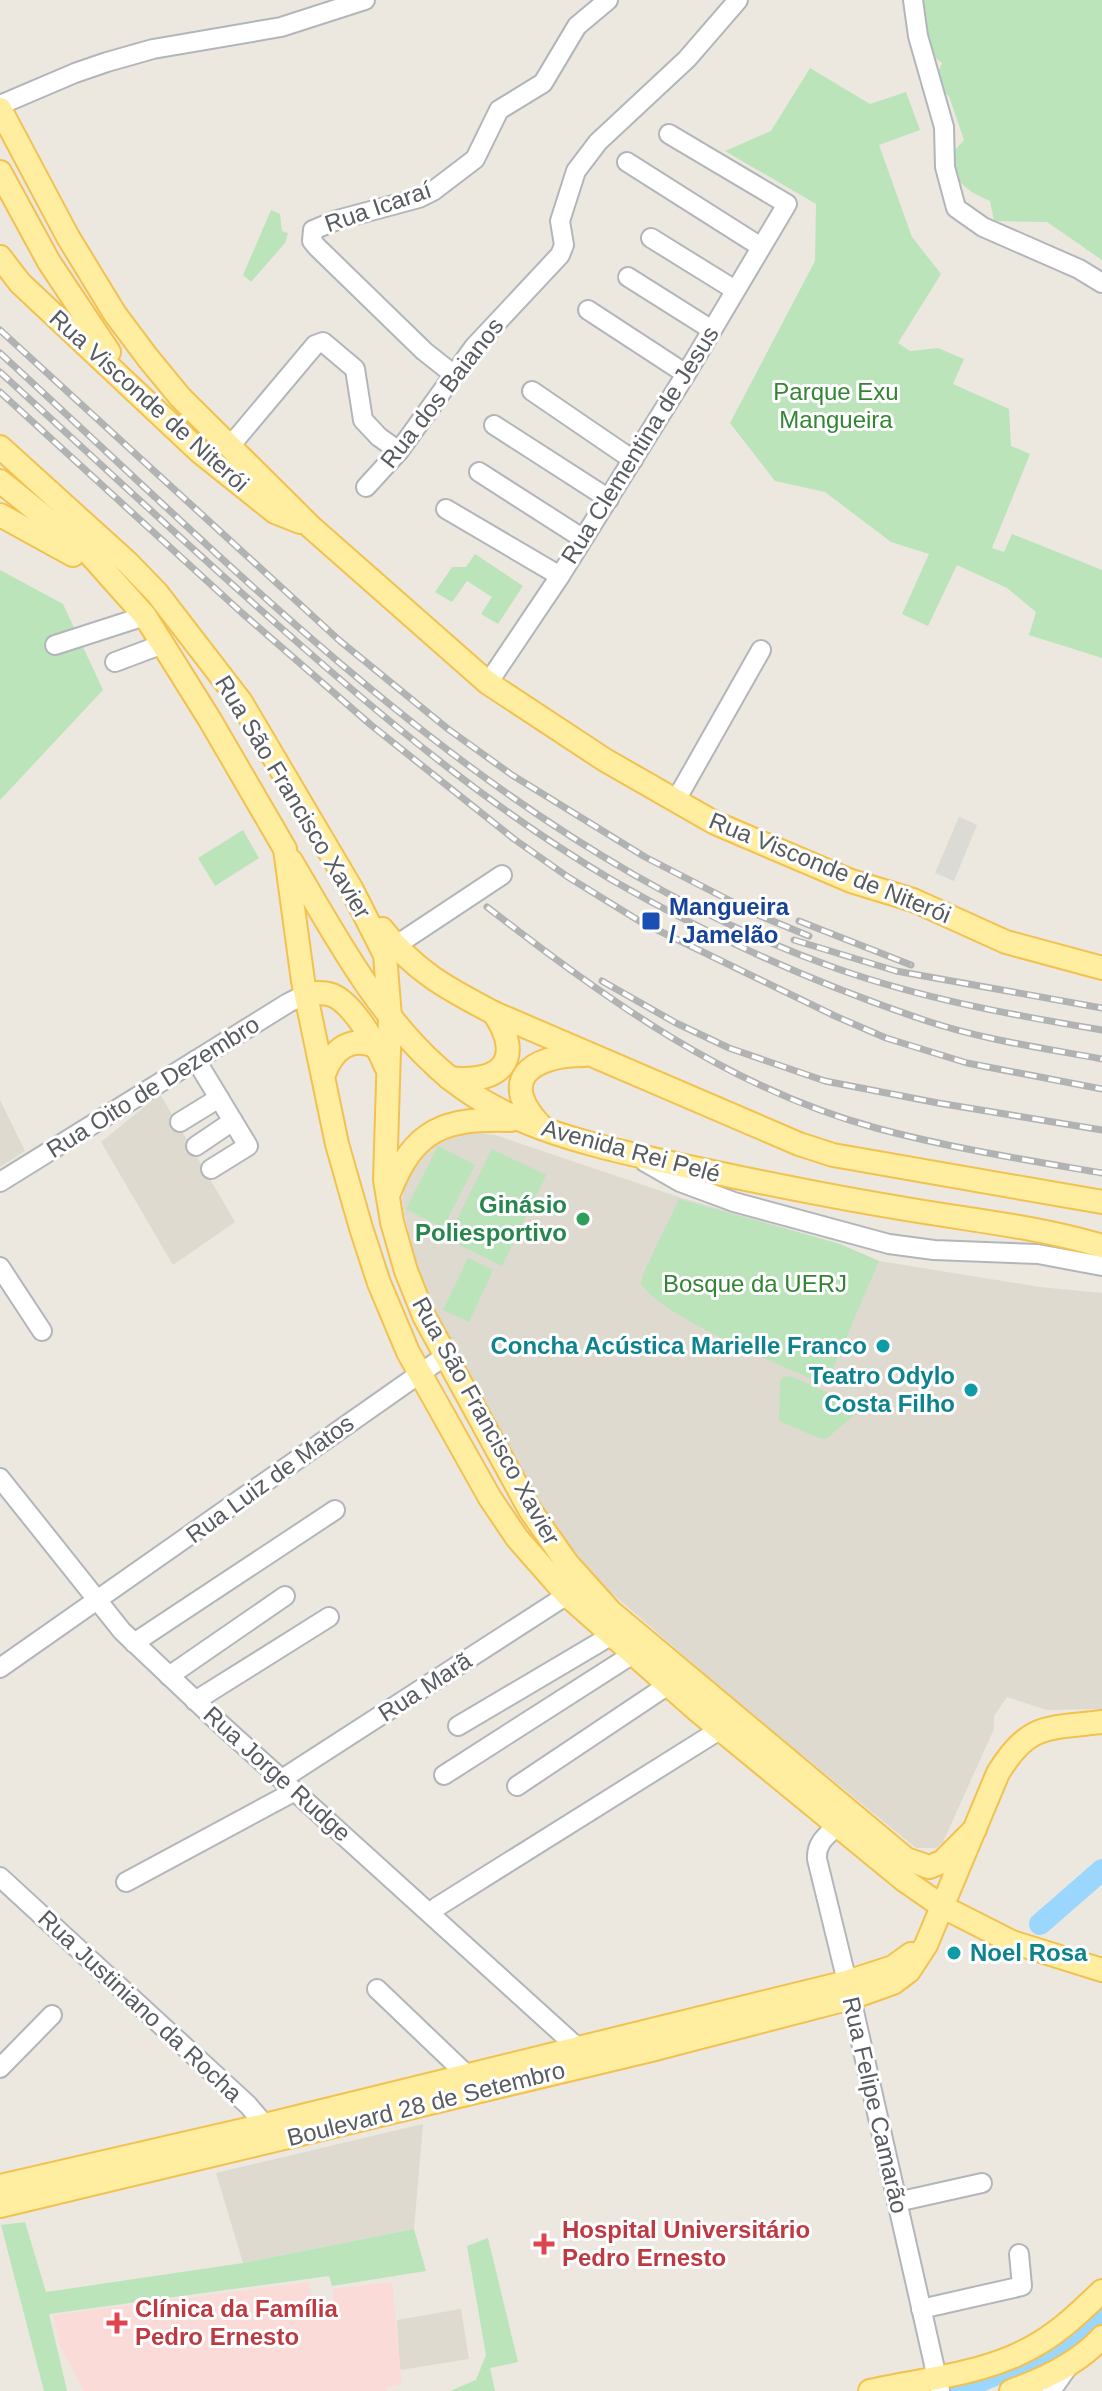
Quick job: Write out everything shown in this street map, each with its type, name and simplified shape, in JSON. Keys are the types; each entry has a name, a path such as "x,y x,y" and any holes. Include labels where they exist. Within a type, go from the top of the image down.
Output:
{"main road":[{"name":"Rua Visconde de Niterói","path":"0,107 68,237 115,314 180,397 311,527 488,683 605,760 715,823 851,881 913,900 1006,942 1102,968"},
{"path":"0,172 49,262 141,395"},
{"name":"Rua Visconde de Niterói","path":"0,257 20,283 200,452 275,512 311,527"},
{"path":"200,452 224,439"},
{"name":"Rua São Francisco Xavier","path":"0,447 157,593 241,702 351,888 385,955 390,1017 385,1166 387,1197 411,1286 445,1356 530,1510 567,1563 611,1612 906,1859 929,1867 942,1862 975,1829"},
{"name":"Rua São Francisco Xavier","path":"0,481 88,552 145,616 285,849 306,994 341,1160 379,1283 419,1372 490,1498 517,1538 567,1595 668,1685 904,1880 943,1907 1012,1942 1102,1970"},
{"path":"0,515 108,575"},
{"name":"Avenida Rei Pelé","path":"285,849 354,967 390,1017 449,1078 491,1107 546,1130 746,1180 1038,1231 1102,1246"},
{"path":"351,888 395,946 424,973 494,1013 815,1150 1102,1202"},
{"path":"306,994 317,992 335,996 361,1024 377,1047 388,1071"},
{"path":"449,1078 481,1080 499,1070 507,1055 507,1045 502,1025 494,1013"},
{"path":"324,1074 333,1054 341,1047 366,1042 377,1047"},
{"path":"546,1130 526,1107 522,1094 525,1075 531,1066 541,1060 589,1055"},
{"path":"387,1197 406,1155 431,1132 460,1121 520,1121"},
{"path":"849,1990 893,1983 909,1971 926,1945 998,1773 1012,1750 1027,1736 1043,1730 1102,1722"},
{"name":"Boulevard 28 de Setembro","path":"471,2084 578,2048 849,1990"},
{"name":"Boulevard 28 de Setembro","path":"0,2206 264,2134 849,1990"},
{"name":"Boulevard 28 de Setembro","path":"4,2181 264,2134"},
{"path":"870,2391 938,2385 997,2364 1031,2348 1069,2323 1102,2291"},
{"path":"1011,2391 1098,2349"}],"street":[{"path":"0,107 107,62 153,49 281,27 365,0"},
{"name":"Rua Icaraí","path":"453,374 424,351 317,247 311,236 313,230 337,220 419,198 475,159 499,110 543,83 577,26 608,0"},
{"name":"Rua dos Baianos","path":"366,487 399,451 474,347 560,255 564,245 560,228 562,212 576,171 598,142 687,59 738,0"},
{"path":"913,0 918,36 944,127 945,167 956,208 983,227 1079,269 1102,283"},
{"name":"Rua Clementina de Jesus","path":"488,683 609,499 787,204 669,134"},
{"path":"627,162 761,247"},
{"path":"651,238 735,290"},
{"path":"628,277 712,330"},
{"path":"588,310 686,374"},
{"path":"224,439 315,345 323,342 352,365 363,420 379,437 399,451"},
{"path":"532,391 633,460"},
{"path":"494,425 609,499"},
{"path":"479,472 582,538"},
{"path":"446,509 560,576"},
{"path":"55,645 145,616"},
{"path":"115,662 163,644"},
{"path":"676,800 761,650"},
{"path":"395,946 502,875"},
{"name":"Rua Oito de Dezembro","path":"0,1182 306,994"},
{"path":"196,1060 247,1148 211,1169"},
{"path":"180,1122 219,1098"},
{"path":"196,1146 233,1121"},
{"path":"633,1154 680,1182 734,1202 873,1241 934,1250 1030,1253 1102,1266"},
{"path":"0,1267 42,1331"},
{"name":"Rua Luiz de Matos","path":"0,1668 97,1603 445,1356"},
{"name":"Rua Jorge Rudge","path":"0,1478 97,1603 134,1643 578,2048"},
{"path":"134,1643 335,1510"},
{"name":"Rua Marã","path":"126,1882 288,1785 567,1595"},
{"path":"169,1676 285,1596"},
{"path":"195,1701 329,1617"},
{"path":"458,1726 612,1635"},
{"path":"444,1775 633,1654"},
{"path":"517,1786 668,1685"},
{"path":"437,1907 721,1729"},
{"name":"Rua Felipe Camarão","path":"837,1826 821,1841 817,1859 938,2385"},
{"name":"Rua Justiniano da Rocha","path":"0,1877 248,2105 264,2134"},
{"path":"377,1989 471,2084"},
{"path":"0,2068 52,2015"},
{"path":"897,2202 982,2183"},
{"path":"921,2309 1022,2286 1019,2254"},
{"path":"1051,2391 1071,2363"}],"shaded area":[{"path":"959,817 977,825 954,881 935,873"},
{"path":"160,1094 235,1222 173,1265 101,1142"},
{"path":"0,1100 25,1151 0,1167"},
{"path":"466,1132 495,1135 682,1198 840,1244 879,1261 1040,1287 1102,1293 1102,1709 1047,1710 1007,1697 994,1716 994,1729 943,1842 936,1848 916,1848 735,1700 607,1589 571,1548 541,1504 423,1289 402,1202 404,1187 413,1165 426,1150 443,1139"},
{"path":"423,2124 414,2229 243,2263 216,2173"},
{"path":"309,2282 312,2314 335,2310 332,2289 392,2282 402,2384 386,2388 387,2391 84,2391 60,2346 53,2315"},
{"path":"461,2309 469,2359 400,2370 397,2320"}],"green space":[{"path":"921,0 1102,0 1102,260 1047,222 994,221 990,201 971,191 956,177 949,164 964,140 949,96 933,85 942,63 926,51 926,11"},
{"name":"Parque Exu Mangueira","path":"810,68 870,104 906,92 920,130 879,145 912,237 941,274 898,343 910,351 938,348 964,359 953,384 1009,409 1011,446 1030,454 992,548 1004,552 1012,534 1102,570 1102,658 1029,635 1036,612 1007,588 957,565 928,626 902,614 929,554 891,542 825,492 775,481 730,423 815,261 816,204 725,151 771,131"},
{"path":"271,210 280,214 282,231 288,233 285,243 251,282 243,275"},
{"path":"475,554 523,586 498,624 481,614 492,597 467,581 452,602 435,592 452,567 466,567"},
{"path":"0,570 63,604 103,690 0,800"},
{"path":"243,830 259,858 215,886 198,858"},
{"path":"438,1146 475,1165 443,1228 406,1209"},
{"path":"492,1149 546,1175 502,1266 447,1239"},
{"name":"Bosque da UERJ","path":"679,1199 840,1244 879,1261 826,1385 698,1326 654,1297 641,1284"},
{"path":"468,1258 493,1270 469,1322 443,1310"},
{"path":"791,1376 850,1403 854,1408 853,1416 827,1438 821,1439 779,1421 780,1382 783,1377"},
{"path":"25,2222 46,2292 243,2263 414,2229 426,2271 332,2286 329,2276 49,2314 67,2391 44,2391 1,2225"},
{"path":"488,2238 518,2362 490,2368 495,2391 450,2391 476,2380 486,2355 467,2246"}],"waterway":[{"path":"1040,1924 1102,1870"},
{"path":"957,2390 1052,2349 1070,2339 1102,2313"}],"railway":[{"path":"0,330 340,641 448,729 512,775 645,857 758,915 809,936"},
{"path":"0,353 191,531 389,704 493,784 602,856 717,918 838,969 936,998 1102,1030"},
{"path":"0,372 209,564 359,695 482,793 568,853 688,921 846,992 970,1033 1102,1059"},
{"path":"0,392 242,613 371,725 514,839 568,877 641,922 886,1038 967,1063 1102,1089"},
{"path":"487,907 624,1007 719,1065 769,1089 821,1111 876,1128 988,1153 1102,1173"},
{"path":"799,921 911,965"},
{"path":"794,940 896,971 1102,1008"},
{"path":"602,981 676,1023 729,1048 825,1081 1102,1130"}],"place":[{"name":"Mangueira / Jamelão","path":"651,921"},
{"name":"Ginásio Poliesportivo","path":"583,1219"},
{"name":"Concha Acústica Marielle Franco","path":"883,1346"},
{"name":"Teatro Odylo Costa Filho","path":"971,1390"},
{"name":"Noel Rosa","path":"954,1953"},
{"name":"Hospital Universitário Pedro Ernesto","path":"544,2244"},
{"name":"Clínica da Família Pedro Ernesto","path":"117,2323"}]}
